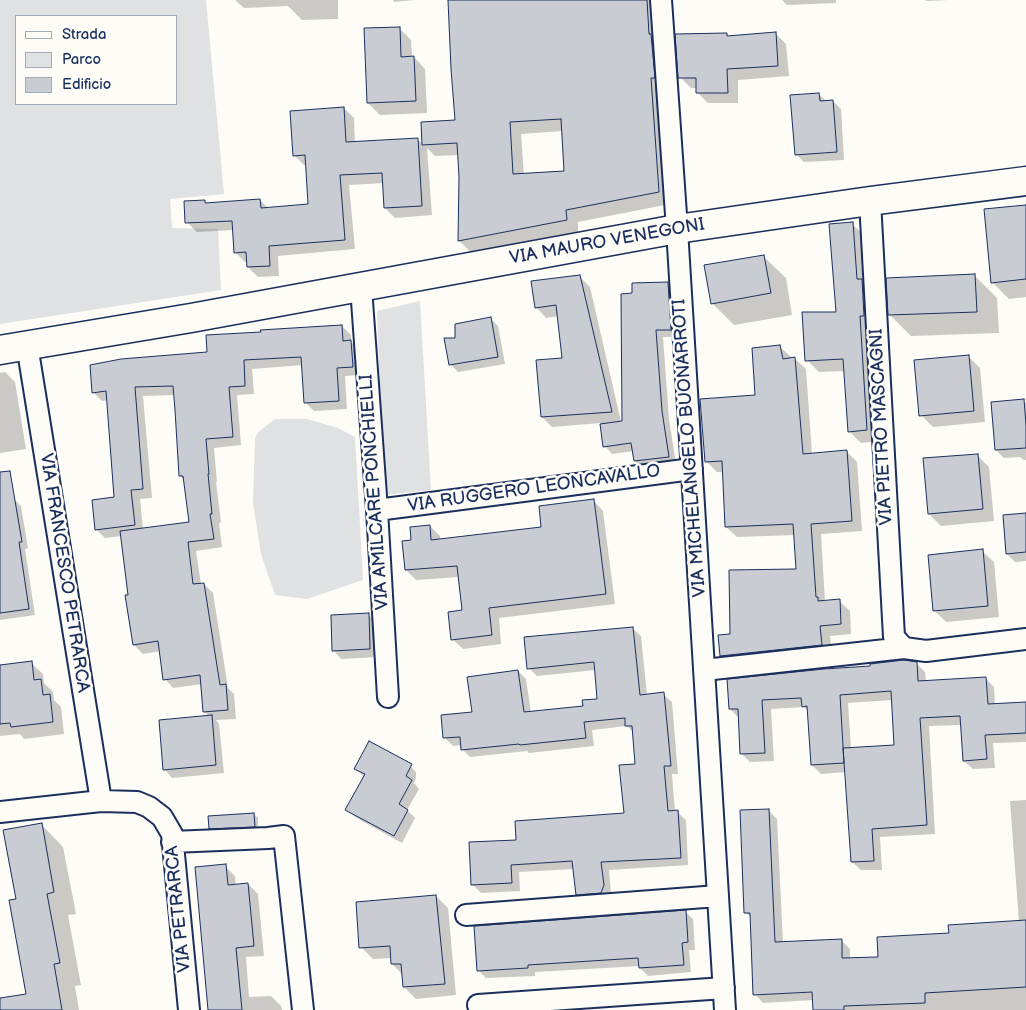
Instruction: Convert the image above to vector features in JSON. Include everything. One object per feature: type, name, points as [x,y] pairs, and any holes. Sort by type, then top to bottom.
[{"type":"main road","name":"VIA MAURO VENEGONI","points":[[0,350],[191,318],[677,229],[1026,181]]},
{"type":"street","name":"VIA MICHELANGELO BUONARROTI","points":[[661,0],[725,1010]]},
{"type":"street","name":"VIA PIETRO MASCAGNI","points":[[870,201],[894,637],[904,648]]},
{"type":"street","name":"VIA AMILCARE PONCHIELLI","points":[[361,287],[388,697]]},
{"type":"street","name":"VIA FRANCESCO PETRARCA","points":[[27,345],[101,801]]},
{"type":"street","name":"VIA RUGGERO LEONCAVALLO","points":[[377,510],[692,469]]},
{"type":"street","points":[[704,670],[904,648],[926,651],[1026,639]]},
{"type":"street","name":"VIA PETRARCA","points":[[0,812],[101,801],[137,802],[150,807],[162,817],[172,834],[189,1010]]},
{"type":"street","points":[[172,842],[284,836],[302,1010]]},
{"type":"street","points":[[466,915],[718,896]]},
{"type":"street","points":[[478,1005],[724,988]]},
{"type":"green space","points":[[0,0],[206,0],[224,194],[170,199],[172,228],[218,229],[221,290],[0,324]]},
{"type":"green space","points":[[420,301],[431,490],[384,495],[377,311]]},
{"type":"green space","points":[[275,419],[307,419],[338,428],[355,437],[363,580],[307,599],[275,595],[261,554],[253,503],[255,438],[258,432]]},
{"type":"building","points":[[448,0],[647,0],[655,78],[651,78],[659,192],[566,210],[567,220],[458,241],[459,177],[457,143],[422,145],[421,122],[455,120]],"holes":[[[561,119],[564,171],[513,174],[510,122]]]},
{"type":"building","points":[[400,27],[401,57],[414,56],[416,101],[367,103],[364,28]]},
{"type":"building","points":[[776,32],[778,66],[727,69],[728,93],[696,93],[696,78],[678,78],[675,34],[727,33],[727,36]]},
{"type":"building","points":[[819,93],[820,101],[833,100],[837,152],[795,155],[790,95]]},
{"type":"building","points":[[344,107],[346,142],[418,138],[422,206],[384,208],[382,173],[340,175],[345,240],[269,246],[270,266],[247,267],[246,252],[234,253],[232,221],[185,223],[184,201],[205,200],[205,203],[260,199],[261,208],[308,204],[305,155],[293,156],[290,111]]},
{"type":"building","points":[[1026,205],[1026,279],[991,283],[984,209]]},
{"type":"building","points":[[853,222],[857,279],[862,279],[864,316],[860,316],[867,430],[848,432],[843,359],[805,361],[802,312],[836,312],[829,224]]},
{"type":"building","points":[[764,255],[771,293],[711,304],[704,265]]},
{"type":"building","points":[[975,274],[977,312],[888,315],[886,278]]},
{"type":"building","points":[[580,275],[612,412],[541,417],[536,360],[562,358],[556,305],[535,308],[531,281]]},
{"type":"building","points":[[668,282],[671,330],[656,330],[662,411],[669,457],[634,461],[631,443],[603,447],[600,424],[622,421],[621,294],[632,293],[632,283]]},
{"type":"building","points":[[491,317],[498,357],[449,365],[444,338],[455,338],[455,324]]},
{"type":"building","points":[[342,325],[343,341],[351,340],[353,367],[337,368],[339,401],[304,403],[301,357],[244,360],[245,386],[229,387],[233,437],[206,439],[212,514],[210,514],[214,539],[188,542],[193,584],[204,583],[220,685],[226,684],[228,710],[203,712],[200,675],[163,680],[158,641],[133,645],[125,595],[128,595],[120,531],[189,522],[183,476],[179,476],[173,386],[135,387],[143,489],[131,490],[135,525],[95,530],[92,500],[114,497],[106,391],[92,393],[90,365],[121,359],[207,352],[206,335]]},
{"type":"building","points":[[780,345],[783,359],[795,357],[803,454],[847,450],[852,521],[811,524],[816,597],[818,597],[818,601],[840,599],[841,624],[820,626],[822,645],[720,656],[718,635],[730,634],[729,570],[796,569],[793,524],[725,527],[722,461],[705,462],[700,399],[755,395],[752,348]]},
{"type":"building","points":[[969,355],[974,411],[919,416],[914,360]]},
{"type":"building","points":[[1024,399],[1026,448],[995,450],[991,402]]},
{"type":"building","points":[[978,454],[983,509],[928,514],[923,458]]},
{"type":"building","points":[[10,471],[22,542],[19,542],[29,609],[0,613],[0,472]]},
{"type":"building","points":[[594,499],[606,594],[489,608],[492,635],[451,640],[448,612],[462,610],[457,566],[405,570],[402,541],[411,540],[410,527],[430,525],[431,540],[541,527],[539,506]]},
{"type":"building","points":[[1026,513],[1026,552],[1006,554],[1003,515]]},
{"type":"building","points":[[983,549],[988,606],[933,611],[928,555]]},
{"type":"building","points":[[369,613],[370,649],[332,651],[331,615]]},
{"type":"building","points":[[633,627],[640,695],[664,692],[671,766],[664,766],[668,811],[678,810],[681,858],[601,862],[604,885],[601,893],[576,895],[572,861],[511,865],[512,883],[471,885],[469,842],[516,840],[515,821],[624,813],[619,765],[635,764],[632,726],[625,726],[625,718],[584,722],[586,738],[461,750],[460,737],[443,738],[441,715],[472,712],[467,677],[518,670],[524,712],[583,706],[582,700],[597,699],[594,662],[527,669],[524,637]]},
{"type":"building","points":[[904,660],[917,662],[918,681],[986,677],[988,704],[1026,702],[1026,733],[985,735],[987,759],[963,761],[960,716],[920,718],[927,825],[872,829],[874,861],[851,862],[844,758],[844,763],[811,765],[807,706],[802,707],[801,698],[762,700],[765,753],[740,754],[738,709],[729,709],[727,679],[870,666],[870,664]],"holes":[[[891,691],[894,745],[843,748],[840,695]]]},
{"type":"building","points":[[32,661],[34,680],[41,679],[43,695],[50,694],[53,722],[11,727],[10,723],[0,724],[0,665]]},
{"type":"building","points":[[212,715],[216,765],[163,770],[159,720]]},
{"type":"building","points":[[369,741],[412,764],[406,776],[412,780],[399,804],[408,810],[394,836],[345,810],[365,774],[354,769]]},
{"type":"building","points":[[769,809],[775,942],[842,939],[842,958],[878,957],[877,937],[949,933],[948,925],[1026,920],[1026,987],[925,993],[925,1003],[844,1006],[844,1010],[813,1010],[812,992],[753,995],[750,913],[744,913],[740,810]]},
{"type":"building","points":[[254,813],[255,827],[209,829],[208,816]]},
{"type":"building","points":[[42,823],[54,892],[47,894],[60,963],[54,964],[62,1010],[0,1010],[0,998],[26,994],[9,900],[16,899],[3,830]]},
{"type":"building","points":[[226,864],[228,885],[248,883],[254,946],[236,948],[242,1010],[208,1010],[195,867]]},
{"type":"building","points":[[436,895],[445,984],[403,987],[401,964],[391,964],[390,946],[359,948],[356,902]]},
{"type":"building","points":[[686,910],[688,942],[682,943],[684,965],[639,968],[638,958],[528,965],[528,968],[477,971],[474,926]]}]
